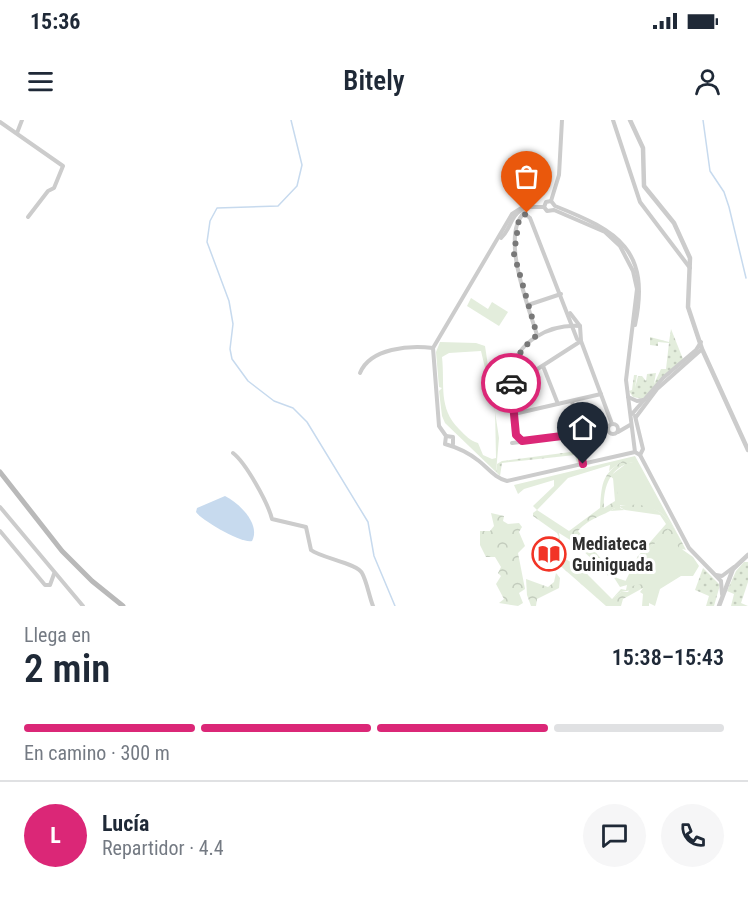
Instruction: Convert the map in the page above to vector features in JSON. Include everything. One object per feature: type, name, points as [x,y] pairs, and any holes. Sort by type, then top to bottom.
[{"type":"main road","points":[[0,472],[62,551],[92,581],[123,606]]},
{"type":"street","points":[[17,133],[22,120]]},
{"type":"street","points":[[544,207],[527,208],[514,216],[507,232],[497,243],[433,348],[439,426],[446,436],[446,444],[453,444],[478,460],[495,476],[507,481],[638,453],[643,449],[628,397],[626,380],[637,289],[628,258],[605,232],[555,208],[551,201],[559,175],[562,120]]},
{"type":"street","points":[[613,120],[640,202],[690,268]]},
{"type":"street","points":[[630,120],[643,148],[644,186],[651,199],[674,223],[690,258],[687,302],[703,351],[748,450]]},
{"type":"street","points":[[0,122],[63,166],[54,188],[48,191],[28,217]]},
{"type":"street","points":[[544,207],[546,202],[551,201]]},
{"type":"street","points":[[544,207],[548,212],[555,208]]},
{"type":"street","points":[[537,335],[514,245],[519,219],[527,213],[577,339],[581,342]]},
{"type":"street","points":[[528,305],[561,294]]},
{"type":"street","points":[[567,309],[580,326],[581,342],[612,424],[618,427],[630,423]]},
{"type":"street","points":[[522,441],[516,435],[511,387],[514,363],[527,343],[537,335],[558,327],[580,326]]},
{"type":"street","points":[[511,387],[581,342]]},
{"type":"street","points":[[512,443],[608,431],[614,435],[630,423],[644,400],[663,378],[696,350],[700,342]]},
{"type":"street","points":[[360,373],[366,362],[381,354],[407,349],[433,348]]},
{"type":"street","points":[[634,416],[657,389],[694,356],[703,351]]},
{"type":"street","points":[[543,366],[558,404]]},
{"type":"street","points":[[514,414],[601,394]]},
{"type":"street","points":[[628,397],[636,401],[644,400]]},
{"type":"street","points":[[572,401],[583,464]]},
{"type":"street","points":[[630,423],[638,453],[689,548],[716,574],[722,585],[722,598]]},
{"type":"street","points":[[608,431],[612,424]]},
{"type":"street","points":[[618,427],[618,432]]},
{"type":"street","points":[[446,436],[453,436],[453,444]]},
{"type":"street","points":[[233,453],[244,462],[270,510],[272,519],[306,527],[310,550],[318,556],[328,556],[337,562],[357,567],[362,573],[373,606]]},
{"type":"street","points":[[0,507],[82,606]]},
{"type":"street","points":[[0,531],[45,585],[50,585],[54,574]]},
{"type":"street","points":[[719,606],[729,576],[748,554]]},
{"type":"street","points":[[716,574],[722,576],[741,561]]},
{"type":"green space","points":[[471,298],[488,309],[492,302],[508,312],[499,326],[467,306]]},
{"type":"green space","points":[[671,329],[683,359],[643,399],[633,397],[629,391],[632,390],[634,375],[637,375],[635,388],[638,376],[642,376],[646,381],[647,374],[656,373],[654,384],[661,369],[666,369],[669,343],[658,342],[658,346],[650,345],[650,337],[669,342]]},
{"type":"green space","points":[[440,342],[476,343],[485,346],[494,407],[481,351],[449,353],[442,357],[444,396],[452,421],[468,438],[478,443],[483,455],[492,459],[496,458],[495,412],[499,438],[496,472],[445,423],[442,416],[439,391],[442,388],[439,387],[436,352]]},
{"type":"green space","points":[[578,451],[580,462],[577,463],[575,455],[502,463],[500,476],[496,472],[497,464],[502,461]]},
{"type":"green space","points":[[635,456],[677,533],[665,517],[654,509],[620,505],[620,508],[625,510],[610,511],[615,508],[616,481],[610,476],[627,463],[633,462],[621,462],[609,471],[610,465],[568,478],[537,510],[533,506],[554,486],[554,480],[524,489],[518,494],[514,485]]},
{"type":"green space","points":[[628,458],[633,459],[633,462],[618,469],[606,486],[604,508],[615,501],[613,478],[616,479],[618,501],[615,508],[583,526],[578,531],[578,540],[575,543],[559,533],[564,545],[561,552],[552,546],[559,537],[557,533],[533,516],[533,513],[537,510],[569,531],[600,508],[605,478],[613,468]]},
{"type":"green space","points":[[618,506],[644,506],[661,513],[674,528],[686,550],[679,548],[668,529],[646,553],[630,582],[625,582],[638,556],[666,524],[660,515],[625,510]]},
{"type":"green space","points":[[491,513],[504,516],[503,521],[508,524],[519,523],[522,527],[519,532],[525,546],[518,553],[525,589],[519,593],[523,603],[518,606],[499,603],[504,599],[496,584],[501,576],[498,573],[501,567],[495,557],[486,557],[480,545],[480,531],[490,531],[494,526]]},
{"type":"green space","points":[[668,528],[683,550],[693,557],[699,566],[693,576],[681,576],[660,589],[655,606],[649,603],[649,606],[642,606],[643,594],[640,592],[643,588],[621,592],[612,599],[621,589],[626,590],[627,585],[620,587],[613,576],[608,576],[600,562],[598,565],[575,543],[578,540],[578,531],[617,578],[629,582],[646,553]]},
{"type":"green space","points":[[561,556],[583,570],[612,599],[621,592],[628,592],[632,586],[643,584],[643,588],[623,599],[621,606],[606,606],[556,562]]},
{"type":"green space","points":[[744,562],[748,562],[748,582],[741,603],[748,606],[731,606],[734,594],[727,591],[736,571]]},
{"type":"green space","points":[[703,568],[720,585],[714,606],[706,606],[709,596],[695,590]]},
{"type":"green space","points":[[556,573],[560,578],[559,588],[537,599],[536,606],[531,606],[527,595],[526,579],[548,587],[554,582]]},
{"type":"water","points":[[225,496],[242,509],[251,521],[254,528],[252,541],[240,539],[222,531],[196,512],[197,508]]},
{"type":"waterway","points":[[291,120],[302,165],[297,186],[278,206],[217,208],[210,221],[207,242],[229,301],[233,324],[230,349],[232,359],[248,381],[274,401],[293,408],[307,422],[368,522],[374,556],[395,606]]},
{"type":"waterway","points":[[703,120],[710,171],[724,192],[746,278]]},
{"type":"way so far","points":[[511,383],[514,363],[527,343],[537,335],[514,254],[519,219],[521,215],[527,213]]},
{"type":"place","name":"Mediateca Guiniguada","points":[[549,554]]},
{"type":"route","points":[[511,383],[516,435],[522,441],[578,434],[583,464]]}]
